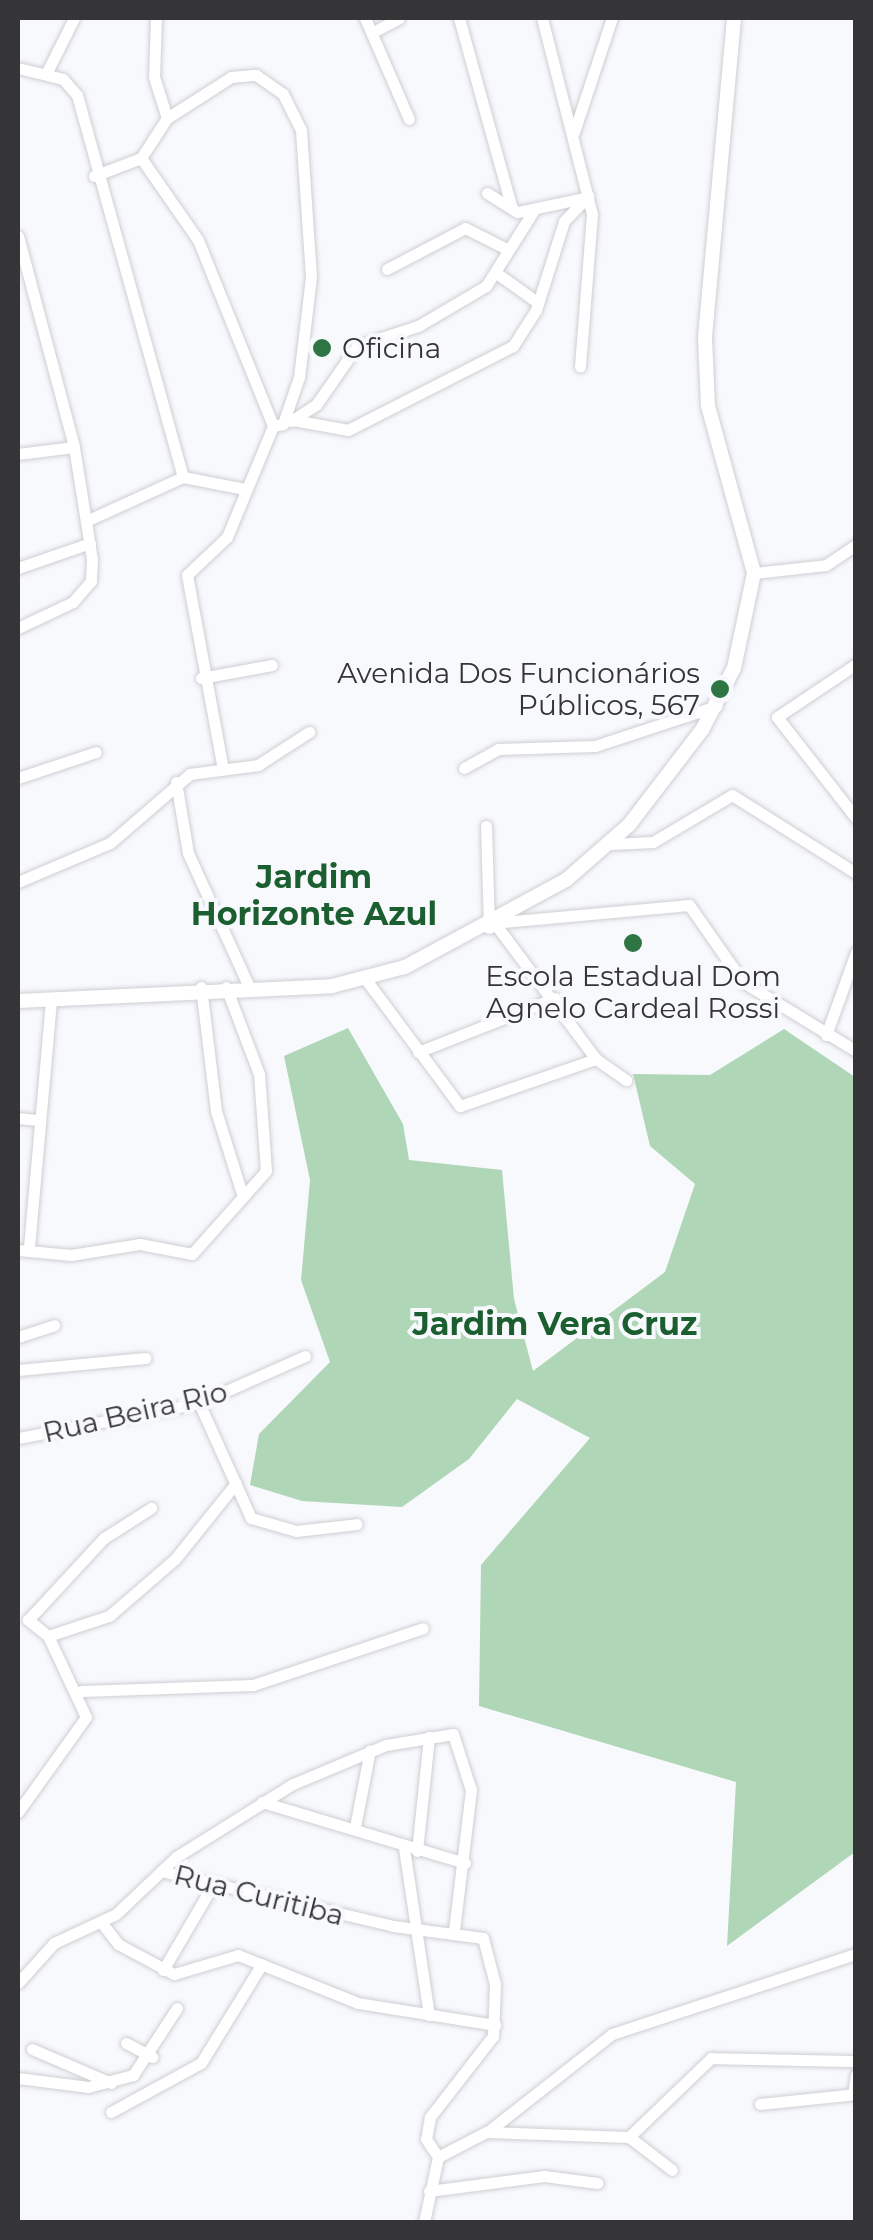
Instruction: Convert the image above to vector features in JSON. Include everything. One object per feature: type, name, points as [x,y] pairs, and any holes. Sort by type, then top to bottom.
[{"type":"street","points":[[46,72],[74,18]]},
{"type":"street","points":[[156,18],[154,77],[168,118]]},
{"type":"street","points":[[365,18],[375,31],[409,118]]},
{"type":"street","points":[[375,31],[399,18]]},
{"type":"street","points":[[459,18],[512,209]]},
{"type":"street","points":[[542,18],[588,196],[580,366]]},
{"type":"street","points":[[574,132],[612,18]]},
{"type":"street","points":[[18,1000],[201,987],[250,989],[367,981],[496,925],[612,844],[717,706],[754,573],[708,406],[705,337],[734,18]]},
{"type":"street","points":[[18,68],[46,72],[77,95],[94,176],[183,477]]},
{"type":"street","points":[[94,176],[140,158],[168,118],[245,73],[268,82],[295,113],[311,277],[283,423],[245,489],[226,537],[187,575],[201,678],[223,769]]},
{"type":"street","points":[[140,158],[198,240],[283,423]]},
{"type":"street","points":[[486,192],[512,209],[534,210],[588,196]]},
{"type":"street","points":[[283,423],[327,431],[373,421],[513,346],[537,302],[564,220],[588,196]]},
{"type":"street","points":[[283,423],[316,404],[356,346],[464,302],[496,272],[534,210]]},
{"type":"street","points":[[387,270],[465,228],[507,249]]},
{"type":"street","points":[[18,236],[74,447],[90,543],[84,591],[18,628]]},
{"type":"street","points":[[496,272],[537,302]]},
{"type":"street","points":[[18,454],[74,447]]},
{"type":"street","points":[[86,520],[183,477],[245,489]]},
{"type":"street","points":[[18,568],[90,543]]},
{"type":"street","points":[[754,573],[826,565],[856,545]]},
{"type":"street","points":[[201,678],[272,665]]},
{"type":"street","points":[[855,665],[777,716],[856,818]]},
{"type":"street","points":[[464,768],[498,750],[595,746],[717,706]]},
{"type":"street","points":[[18,882],[110,843],[176,782],[275,758],[309,732]]},
{"type":"street","points":[[18,778],[96,752]]},
{"type":"street","points":[[176,782],[188,853],[250,989]]},
{"type":"street","points":[[612,844],[653,842],[732,795],[856,873]]},
{"type":"street","points":[[486,826],[496,925],[555,998],[596,1058],[626,1080]]},
{"type":"street","points":[[496,925],[689,905],[743,982],[856,1051]]},
{"type":"street","points":[[826,1035],[856,952]]},
{"type":"street","points":[[367,981],[460,1106],[596,1058]]},
{"type":"street","points":[[201,987],[216,1111],[241,1191]]},
{"type":"street","points":[[51,1000],[23,1249],[71,1255],[140,1244],[180,1254],[198,1248],[267,1163],[258,1074],[226,988]]},
{"type":"street","points":[[418,1052],[555,998]]},
{"type":"street","points":[[18,1118],[36,1120]]},
{"type":"street","points":[[18,1338],[54,1325]]},
{"type":"street","name":"Rua Beira Rio","points":[[18,1438],[199,1403],[305,1356]]},
{"type":"street","points":[[18,1370],[144,1358]]},
{"type":"street","points":[[199,1403],[244,1508],[273,1529],[357,1524]]},
{"type":"street","points":[[48,1636],[110,1616],[175,1559],[236,1483]]},
{"type":"street","points":[[18,1812],[80,1734],[81,1692],[48,1636],[23,1620],[104,1538],[150,1508]]},
{"type":"street","points":[[81,1692],[253,1685],[423,1628]]},
{"type":"street","points":[[429,2015],[410,1849],[429,1736],[453,1734],[463,1744],[471,1790],[454,1931],[488,1944],[495,2025],[430,2117],[426,2139],[438,2157]]},
{"type":"street","name":"Rua Curitiba","points":[[161,1871],[262,1802],[370,1750],[429,1736]]},
{"type":"street","points":[[355,1827],[370,1750]]},
{"type":"street","points":[[262,1802],[464,1863]]},
{"type":"street","points":[[18,1983],[54,1943],[101,1922],[161,1871]]},
{"type":"street","name":"Rua Curitiba","points":[[161,1871],[419,1929],[454,1931]]},
{"type":"street","points":[[163,1970],[214,1883]]},
{"type":"street","points":[[101,1922],[163,1970],[193,1975],[238,1955],[358,2003],[495,2025]]},
{"type":"street","points":[[424,2222],[438,2157],[540,2099],[612,2034],[856,1954]]},
{"type":"street","points":[[842,1958],[856,1968]]},
{"type":"street","points":[[111,2112],[201,2063],[262,1964]]},
{"type":"street","points":[[18,2078],[63,2088],[111,2082],[152,2057],[176,2008]]},
{"type":"street","points":[[126,2044],[152,2057]]},
{"type":"street","points":[[32,2049],[111,2082]]},
{"type":"street","points":[[629,2137],[706,2060],[856,2061]]},
{"type":"street","points":[[760,2104],[854,2094],[856,2075]]},
{"type":"street","points":[[486,2132],[629,2137],[672,2170]]},
{"type":"street","points":[[429,2191],[544,2176],[598,2184]]},
{"type":"green space","points":[[348,1028],[403,1124],[409,1160],[502,1170],[514,1299],[533,1371],[665,1272],[695,1184],[650,1146],[633,1074],[710,1075],[784,1029],[855,1077],[855,1852],[727,1946],[736,1782],[479,1706],[481,1565],[590,1438],[517,1399],[469,1459],[402,1507],[302,1501],[250,1485],[259,1434],[330,1362],[301,1280],[310,1180],[284,1056]]},
{"type":"place","name":"Oficina","points":[[322,348]]},
{"type":"place","name":"Avenida Dos Funcionários Públicos, 567","points":[[720,689]]},
{"type":"place","name":"Escola Estadual Dom Agnelo Cardeal Rossi","points":[[633,943]]},
{"type":"district","name":"Jardim Horizonte Azul","points":[[314,896]]},
{"type":"district","name":"Jardim Vera Cruz","points":[[555,1324]]}]
